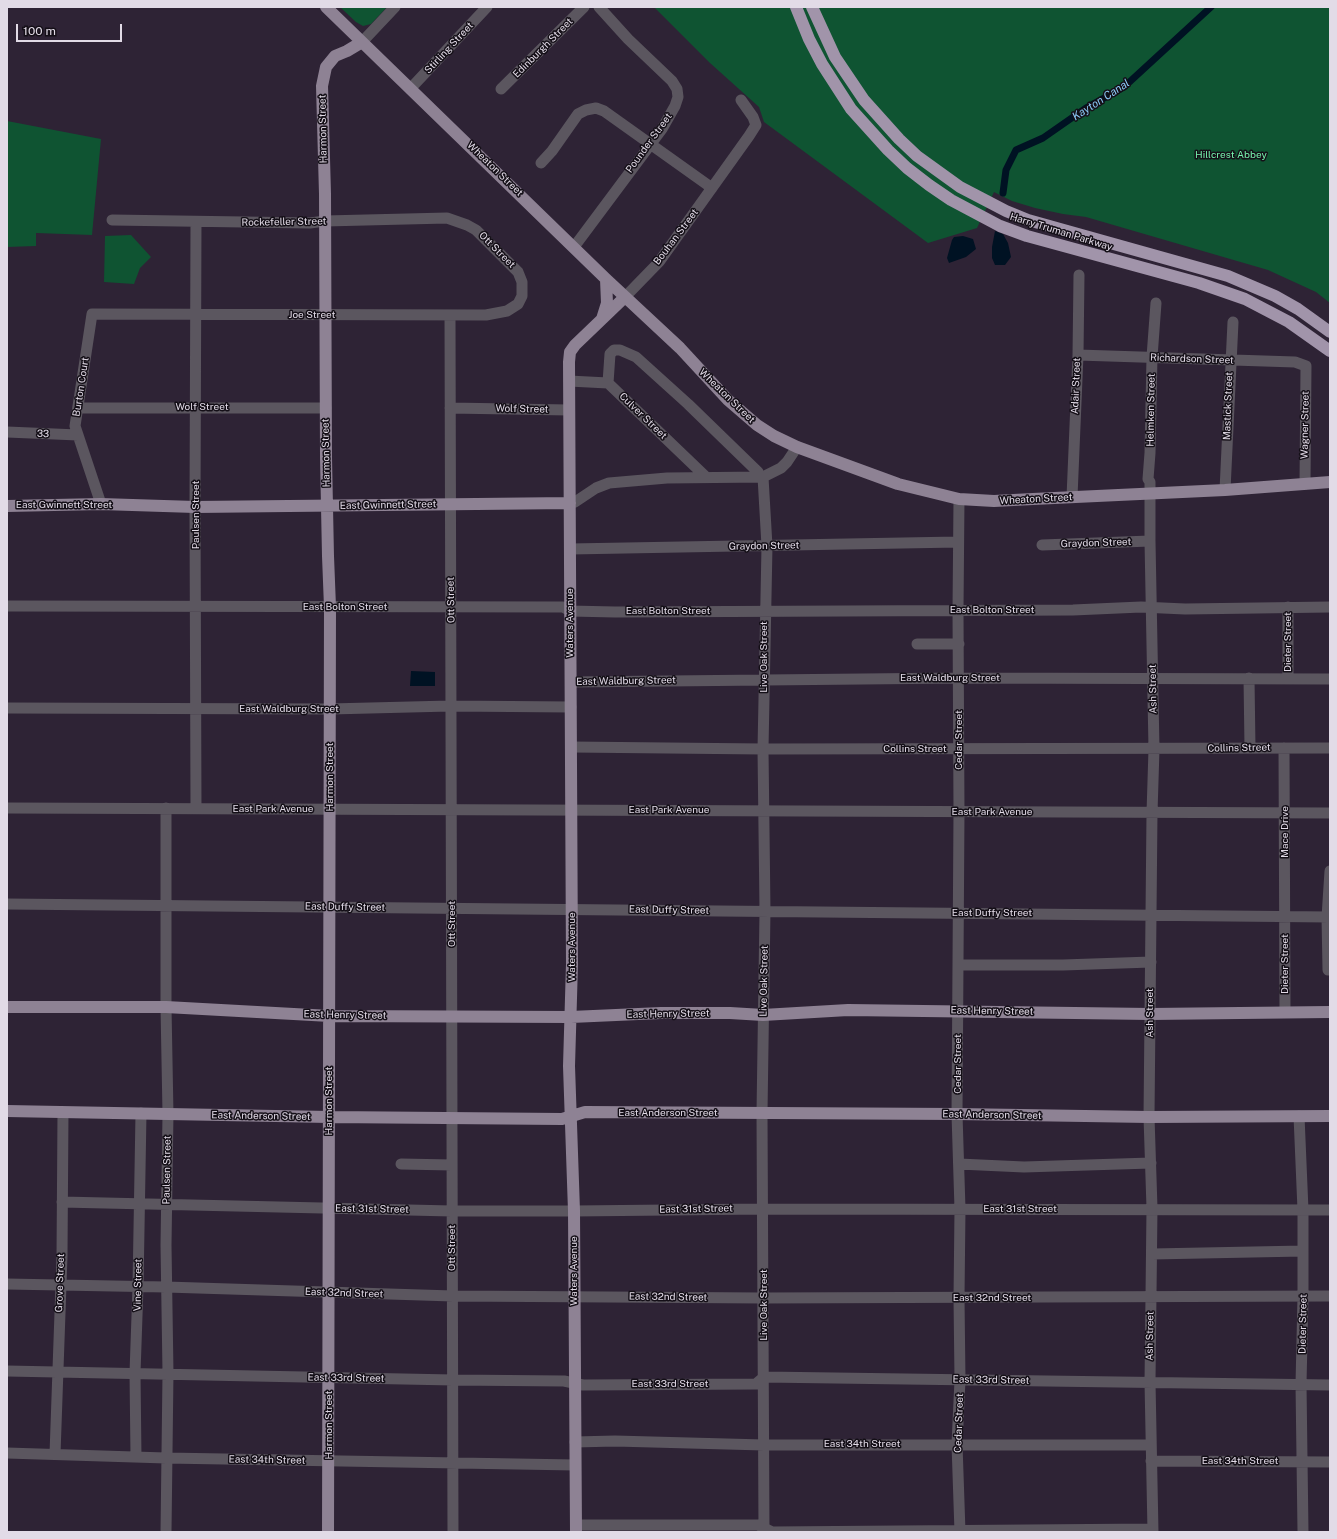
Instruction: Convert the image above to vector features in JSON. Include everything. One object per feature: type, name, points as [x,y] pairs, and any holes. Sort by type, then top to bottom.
[{"type":"highway","name":"Harry Truman Parkway","points":[[796,7],[809,39],[835,87],[855,115],[888,150],[929,185],[951,200],[1000,226],[1027,236],[1223,290],[1268,310],[1289,322],[1330,351]]},
{"type":"highway","name":"Harry Truman Parkway","points":[[812,7],[835,57],[848,79],[864,100],[899,139],[938,172],[960,187],[1006,211],[1028,220],[1228,276],[1275,296],[1298,309],[1330,332]]},
{"type":"main road","name":"Wheaton Street","points":[[326,7],[606,279],[680,348],[728,400],[747,417],[765,430],[797,447],[898,484],[959,499],[994,501],[1225,490],[1330,482]]},
{"type":"main road","name":"Harmon Street","points":[[328,1532],[330,607],[328,556],[325,221],[322,86],[326,67],[335,56],[362,42]]},
{"type":"main road","points":[[602,320],[607,304],[606,279]]},
{"type":"main road","name":"Bouhan Street","points":[[569,362],[570,352],[575,345],[625,297]]},
{"type":"main road","name":"Waters Avenue","points":[[569,362],[572,748],[572,964],[569,1066],[574,1211],[576,1529]]},
{"type":"main road","name":"East Gwinnett Street","points":[[7,506],[101,504],[195,507],[451,503],[570,503]]},
{"type":"main road","name":"East Henry Street","points":[[7,1007],[166,1007],[330,1016],[452,1015],[571,1017],[661,1013],[730,1013],[763,1015],[848,1010],[1150,1014],[1330,1012]]},
{"type":"main road","name":"East Anderson Street","points":[[7,1111],[329,1117],[562,1119],[585,1112],[957,1114],[1149,1117],[1330,1116]]},
{"type":"street","points":[[362,42],[396,7]]},
{"type":"street","name":"Stirling Street","points":[[411,88],[487,7]]},
{"type":"street","name":"Edinburgh Street","points":[[502,89],[584,7]]},
{"type":"street","name":"Pounder Street","points":[[574,247],[650,143],[662,129],[675,106],[678,97],[677,89],[672,81],[628,39],[599,7]]},
{"type":"street","name":"Bouhan Street","points":[[625,297],[659,262],[756,125],[753,117],[741,100]]},
{"type":"street","points":[[541,163],[552,151],[578,114],[586,110],[596,108],[604,111],[712,188]]},
{"type":"street","name":"Rockefeller Street","points":[[112,220],[310,223],[325,221],[447,218],[455,220]]},
{"type":"street","name":"Ott Street","points":[[455,220],[476,230],[518,272],[522,282],[522,293]]},
{"type":"street","name":"Paulsen Street","points":[[196,222],[196,808]]},
{"type":"street","name":"Adair Street","points":[[1072,497],[1078,355],[1079,275]]},
{"type":"street","name":"Joe Street","points":[[92,314],[486,315],[507,311],[518,304],[522,293]]},
{"type":"street","name":"Helmken Street","points":[[1150,493],[1150,482],[1148,479],[1152,357],[1156,303]]},
{"type":"street","name":"Burton Court","points":[[92,314],[75,426],[101,504]]},
{"type":"street","name":"Ott Street","points":[[450,315],[453,1532]]},
{"type":"street","name":"Mastick Street","points":[[1225,490],[1232,322]]},
{"type":"street","points":[[569,381],[608,382],[610,354],[614,350],[620,350],[636,357],[688,404],[758,472],[761,477],[781,468],[797,447]]},
{"type":"street","name":"Richardson Street","points":[[1078,355],[1295,362],[1306,366]]},
{"type":"street","name":"Wagner Street","points":[[1305,484],[1306,366]]},
{"type":"street","name":"Culver Street","points":[[608,382],[706,477]]},
{"type":"street","name":"Wolf Street","points":[[78,408],[326,408]]},
{"type":"street","name":"Wolf Street","points":[[450,408],[569,410]]},
{"type":"street","name":"33","points":[[7,432],[78,435]]},
{"type":"street","name":"East Gwinnett Street","points":[[570,503],[575,502],[596,488],[609,483],[667,478],[761,477]]},
{"type":"street","name":"Live Oak Street","points":[[761,477],[767,546],[765,679],[762,749],[765,911],[762,1113],[764,1530]]},
{"type":"street","name":"Ash Street","points":[[1150,493],[1151,607],[1154,677],[1149,1117],[1152,1208],[1150,1445],[1153,1530]]},
{"type":"street","name":"Cedar Street","points":[[959,499],[957,1114],[960,1209],[960,1380],[957,1444],[960,1531]]},
{"type":"street","name":"Graydon Street","points":[[1042,545],[1150,541]]},
{"type":"street","name":"Graydon Street","points":[[570,549],[958,542]]},
{"type":"street","name":"East Bolton Street","points":[[7,606],[563,608],[570,611],[1073,610],[1151,607],[1185,609],[1330,607]]},
{"type":"street","name":"Dieter Street","points":[[1288,607],[1288,678]]},
{"type":"street","points":[[917,644],[959,644]]},
{"type":"street","name":"East Waldburg Street","points":[[571,682],[765,679],[1154,677],[1330,678]]},
{"type":"street","points":[[1249,678],[1250,748]]},
{"type":"street","name":"East Waldburg Street","points":[[7,708],[330,709],[450,706],[571,707]]},
{"type":"street","name":"Collins Street","points":[[572,748],[1330,748]]},
{"type":"street","name":"Mace Drive","points":[[1284,748],[1284,916]]},
{"type":"street","name":"East Park Avenue","points":[[7,808],[1330,813]]},
{"type":"street","name":"Paulsen Street","points":[[166,808],[166,1007],[168,1114],[166,1287],[168,1373],[166,1532]]},
{"type":"street","points":[[1330,871],[1328,970],[1330,970]]},
{"type":"street","name":"East Duffy Street","points":[[7,904],[1329,917]]},
{"type":"street","name":"Dieter Street","points":[[1284,916],[1285,1012]]},
{"type":"street","points":[[958,965],[1063,965],[1151,962]]},
{"type":"street","name":"Grove Street","points":[[55,1454],[63,1112]]},
{"type":"street","name":"Vine Street","points":[[136,1457],[135,1373],[141,1113]]},
{"type":"street","name":"Dieter Street","points":[[1299,1116],[1303,1210],[1301,1384],[1303,1532]]},
{"type":"street","points":[[958,1164],[1024,1167],[1151,1163]]},
{"type":"street","points":[[401,1164],[452,1165]]},
{"type":"street","name":"East 31st Street","points":[[62,1202],[452,1211],[763,1208],[1152,1208],[1330,1210]]},
{"type":"street","points":[[1152,1254],[1302,1251]]},
{"type":"street","name":"East 32nd Street","points":[[7,1284],[166,1287],[452,1296],[763,1298],[1330,1296]]},
{"type":"street","name":"East 33rd Street","points":[[7,1371],[564,1381],[583,1385],[756,1384],[764,1377],[1330,1385]]},
{"type":"street","name":"East 34th Street","points":[[575,1442],[615,1441],[764,1445],[1150,1445]]},
{"type":"street","name":"East 34th Street","points":[[7,1453],[166,1458],[575,1465]]},
{"type":"street","name":"East 34th Street","points":[[1151,1461],[1330,1462]]},
{"type":"street","points":[[576,1529],[758,1525],[764,1530],[772,1532],[1153,1530]]},
{"type":"green space","points":[[340,7],[387,7],[371,24],[363,26],[356,22]]},
{"type":"green space","name":"Hillcrest Abbey","points":[[654,7],[1330,7],[1330,303],[1316,292],[1268,270],[1086,217],[1035,208],[1012,201],[994,192],[977,228],[928,243],[764,122],[759,107],[710,63]]},
{"type":"green space","points":[[7,121],[101,139],[92,235],[36,233],[36,246],[7,247]]},
{"type":"green space","points":[[131,235],[151,257],[140,268],[134,284],[104,282],[105,236]]},
{"type":"water","points":[[995,231],[1003,234],[1008,243],[1011,257],[1005,265],[995,265],[992,258],[992,247]]},
{"type":"water","points":[[963,236],[973,239],[976,249],[966,257],[949,263],[947,258],[952,240],[954,237]]},
{"type":"water","points":[[411,671],[435,672],[435,686],[410,686]]},
{"type":"waterway","name":"Kayton Canal","points":[[1003,193],[1006,170],[1016,150],[1043,138],[1086,108],[1124,87],[1211,7]]}]
